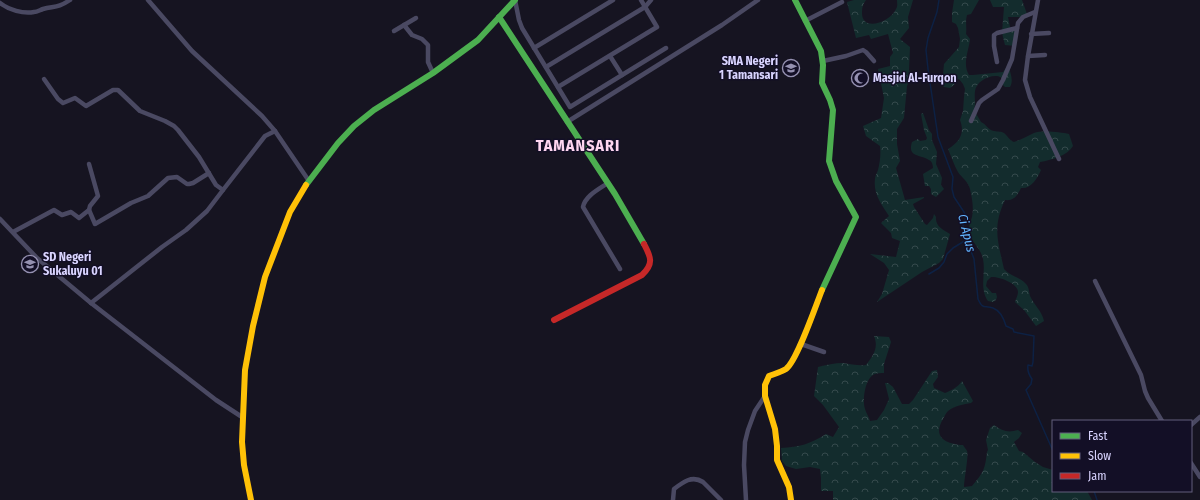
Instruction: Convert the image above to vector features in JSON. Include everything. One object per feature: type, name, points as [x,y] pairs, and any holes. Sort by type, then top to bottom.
[{"type":"street","points":[[0,4],[25,13],[60,6],[70,0]]},
{"type":"street","points":[[148,0],[192,51],[262,116],[275,131],[309,181]]},
{"type":"street","points":[[251,500],[244,465],[243,449],[242,417],[245,370],[253,326],[265,277],[290,212],[309,181],[338,143],[359,121],[433,73],[478,40],[515,0]]},
{"type":"street","points":[[515,0],[522,28],[570,107],[666,48]]},
{"type":"street","points":[[534,48],[613,0]]},
{"type":"street","points":[[558,87],[657,27],[641,0]]},
{"type":"street","points":[[546,67],[645,7],[651,0]]},
{"type":"street","points":[[567,122],[722,25],[758,0]]},
{"type":"street","points":[[791,500],[789,487],[777,460],[776,429],[765,396],[765,385],[767,379],[773,374],[786,369],[790,365],[801,344],[826,281],[854,225],[856,218],[853,208],[836,182],[829,161],[833,110],[822,83],[823,61],[819,47],[795,0]]},
{"type":"street","points":[[1038,0],[1025,72],[1026,86],[1059,159]]},
{"type":"street","points":[[806,21],[842,2]]},
{"type":"street","points":[[971,121],[979,103],[985,97],[998,89],[1003,80],[1012,59],[1017,25],[1021,19],[1035,12]]},
{"type":"street","points":[[499,17],[615,194],[651,259],[650,264],[644,274],[638,278],[554,320]]},
{"type":"street","points":[[394,31],[416,18]]},
{"type":"street","points":[[404,25],[412,35],[422,39],[428,45],[428,62],[433,73]]},
{"type":"street","points":[[997,62],[994,36],[997,33],[1017,28]]},
{"type":"street","points":[[1032,34],[1049,33]]},
{"type":"street","points":[[823,61],[846,56],[863,50],[874,61]]},
{"type":"street","points":[[1028,56],[1045,55]]},
{"type":"street","points":[[610,56],[622,75]]},
{"type":"street","points":[[44,79],[59,101],[66,102],[71,98],[76,98],[86,106],[111,91],[117,90],[140,112],[174,126],[199,157],[216,184],[222,190]]},
{"type":"street","points":[[91,303],[207,211],[265,136],[275,131]]},
{"type":"street","points":[[13,232],[54,210],[62,216],[71,212],[79,218],[89,210],[90,206],[98,196],[89,164]]},
{"type":"street","points":[[89,210],[95,224],[131,203],[148,196],[168,178],[177,177],[189,184],[199,180],[209,173]]},
{"type":"street","points":[[608,183],[589,197],[583,207],[620,269]]},
{"type":"street","points":[[0,219],[36,258],[91,303],[216,400],[242,417]]},
{"type":"street","points":[[1095,281],[1141,375],[1148,398],[1161,420]]},
{"type":"street","points":[[801,344],[824,352]]},
{"type":"street","points":[[746,500],[744,465],[745,442],[755,411],[765,396]]},
{"type":"street","points":[[1192,424],[1200,417]]},
{"type":"street","points":[[1192,465],[1200,477]]},
{"type":"street","points":[[672,500],[674,489],[693,478],[703,482],[721,500]]},
{"type":"green space","points":[[854,0],[866,0],[862,9],[863,18],[866,22],[871,24],[883,21],[893,14],[897,7],[897,0],[913,0],[908,17],[909,28],[900,39],[910,47],[909,70],[914,79],[909,81],[907,86],[904,118],[897,129],[897,144],[900,161],[896,168],[905,200],[924,197],[913,204],[925,224],[927,225],[933,218],[934,214],[938,225],[950,234],[943,259],[939,263],[922,272],[877,302],[882,294],[889,270],[884,263],[870,254],[896,257],[900,241],[892,238],[891,233],[881,223],[889,216],[875,190],[875,178],[880,161],[880,146],[866,136],[863,126],[881,118],[884,98],[878,69],[890,66],[890,57],[893,53],[888,34],[871,39],[869,35],[856,38],[847,2]]},
{"type":"green space","points":[[954,0],[979,0],[971,14],[967,15],[966,18],[966,34],[970,39],[966,57],[966,66],[969,75],[1003,72],[1008,65],[1011,76],[1012,82],[1010,87],[1005,87],[1003,85],[1003,78],[994,76],[986,78],[980,82],[976,88],[974,110],[981,122],[992,130],[1004,133],[1014,142],[1034,133],[1051,132],[1069,134],[1073,146],[1063,155],[1054,159],[1040,162],[1038,167],[1041,170],[1036,180],[1028,187],[1021,188],[1017,196],[1013,199],[1005,200],[997,227],[998,242],[1004,269],[1027,285],[1030,296],[1042,314],[1044,321],[1036,326],[1024,310],[1015,302],[1018,292],[1015,286],[1011,283],[1003,279],[991,277],[987,281],[986,286],[992,293],[996,293],[997,297],[993,302],[988,301],[985,296],[983,286],[984,264],[982,255],[970,237],[969,228],[973,210],[970,189],[958,172],[948,149],[956,143],[962,133],[960,120],[963,111],[965,89],[959,79],[956,80],[954,85],[950,88],[944,87],[941,83],[944,64],[959,47],[960,39],[958,28],[956,24],[952,22]]},
{"type":"green space","points":[[990,0],[1022,0],[1027,14],[1022,17],[1008,17],[1010,27],[1018,30],[1015,46],[1005,45],[1002,33],[1004,7],[993,7]]},
{"type":"green space","points":[[923,113],[932,134],[932,140],[937,152],[936,164],[942,178],[941,185],[944,189],[936,197],[931,194],[931,189],[929,186],[925,186],[923,174],[933,168],[932,162],[926,158],[916,155],[911,151],[912,142],[918,139],[920,141],[926,140],[927,138],[921,114]]},
{"type":"green space","points":[[874,336],[889,337],[891,342],[884,364],[884,373],[877,373],[872,376],[865,390],[864,405],[870,421],[877,420],[889,399],[885,383],[888,383],[893,387],[902,404],[909,404],[932,371],[937,370],[938,377],[933,384],[934,388],[945,393],[952,390],[962,381],[973,401],[971,403],[950,409],[944,416],[939,431],[942,438],[946,441],[963,445],[967,451],[964,487],[972,486],[983,470],[986,463],[988,450],[986,440],[990,428],[994,425],[1005,431],[1018,430],[1022,433],[1014,442],[1019,451],[1023,452],[1043,467],[1052,470],[1052,492],[1088,492],[1092,500],[833,500],[833,491],[821,491],[820,469],[810,467],[796,469],[786,466],[782,461],[781,448],[805,444],[826,434],[833,437],[839,427],[823,405],[814,396],[818,367],[840,363],[866,365],[876,348]]},
{"type":"waterway","name":"Ci Apus","points":[[939,0],[926,50],[928,69],[938,137],[953,177],[952,189],[954,197],[966,217],[963,224],[964,233],[966,242],[974,259],[978,299],[983,306],[993,308],[998,311],[1006,326],[1013,329],[1014,332],[1034,336],[1033,362],[1032,366],[1028,365],[1028,373],[1032,379],[1031,384],[1026,390],[1052,449]]},
{"type":"waterway","points":[[929,274],[939,268],[944,262],[947,254],[953,248],[966,240]]},
{"type":"waterway","name":"Ci Apus","points":[[1094,492],[1097,500]]},
{"type":"traffic: fast","points":[[306,185],[338,143],[354,126],[374,110],[433,73],[478,40],[515,0]]},
{"type":"traffic: fast","points":[[795,0],[821,51],[823,65],[822,83],[833,110],[829,161],[836,181],[856,217],[822,290]]},
{"type":"traffic: fast","points":[[499,17],[615,194],[644,244]]},
{"type":"traffic: slow","points":[[251,500],[244,465],[242,442],[245,370],[253,326],[265,277],[290,212],[306,185]]},
{"type":"traffic: slow","points":[[791,500],[789,487],[777,460],[775,429],[765,396],[765,385],[769,376],[786,369],[790,364],[801,344],[822,290]]},
{"type":"traffic: jam","points":[[554,320],[642,275],[650,264],[650,257],[644,244]]},
{"type":"place","name":"SMA Negeri 1 Tamansari","points":[[791,68]]},
{"type":"place","name":"Masjid Al-Furqon","points":[[860,78]]},
{"type":"place","name":"SD Negeri Sukaluyu 01","points":[[30,264]]},
{"type":"district","name":"TAMANSARI","points":[[578,145]]}]
